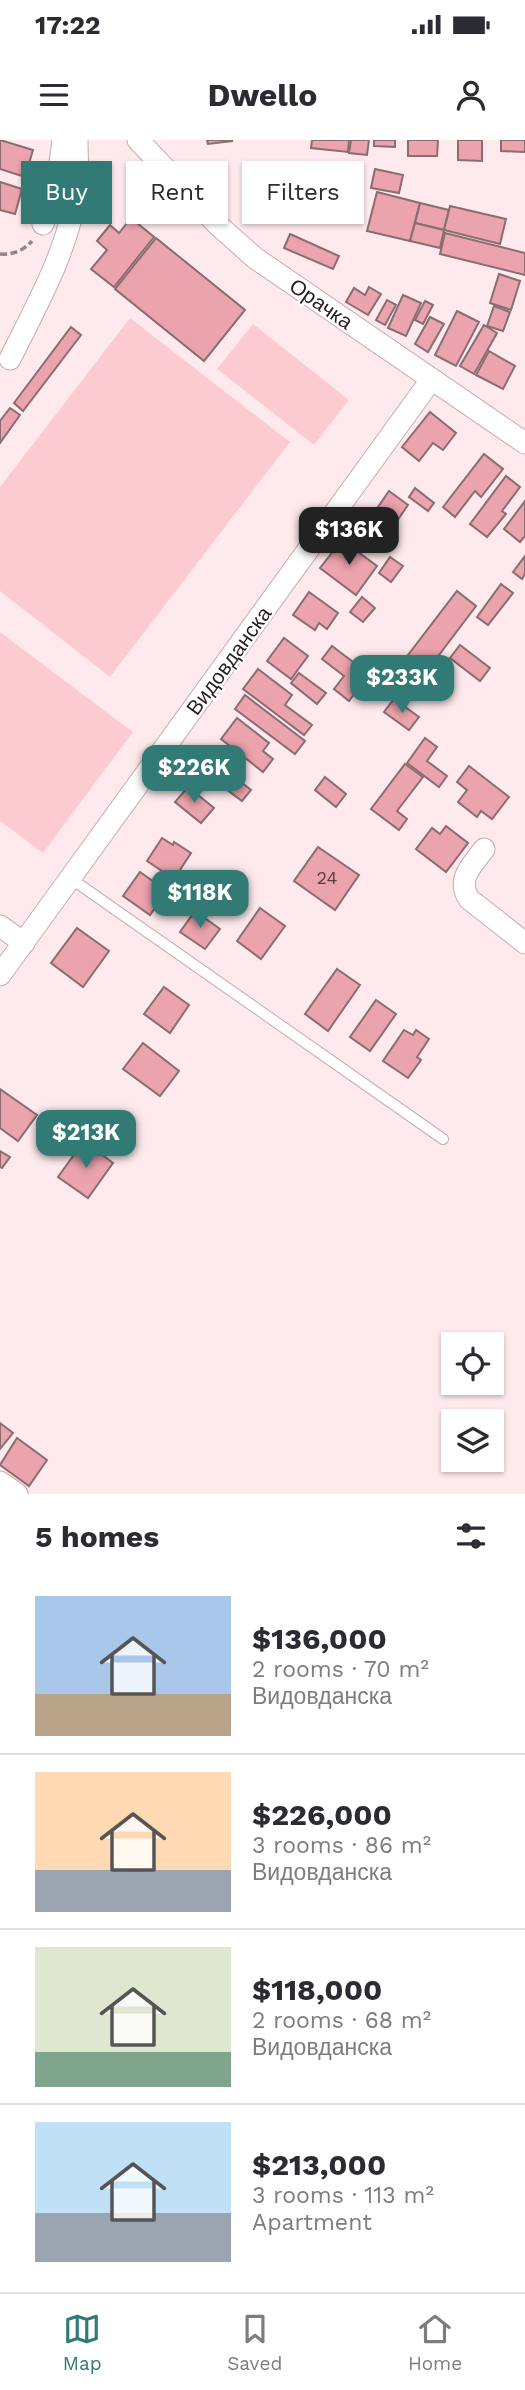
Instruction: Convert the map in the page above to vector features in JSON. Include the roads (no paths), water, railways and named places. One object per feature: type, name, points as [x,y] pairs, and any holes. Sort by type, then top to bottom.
[{"type":"street","points":[[60,161],[63,140]]},
{"type":"street","points":[[10,359],[58,259],[68,227],[76,193],[77,140]]},
{"type":"street","name":"Орачка","points":[[138,140],[219,226],[256,258],[525,443]]},
{"type":"street","name":"Видовданска","points":[[0,975],[431,380]]},
{"type":"street","points":[[484,849],[465,875],[465,893],[525,943]]},
{"type":"street","points":[[0,926],[24,943]]},
{"type":"street","points":[[0,1482],[17,1494]]},
{"type":"lane","points":[[70,878],[443,1139]]}]
